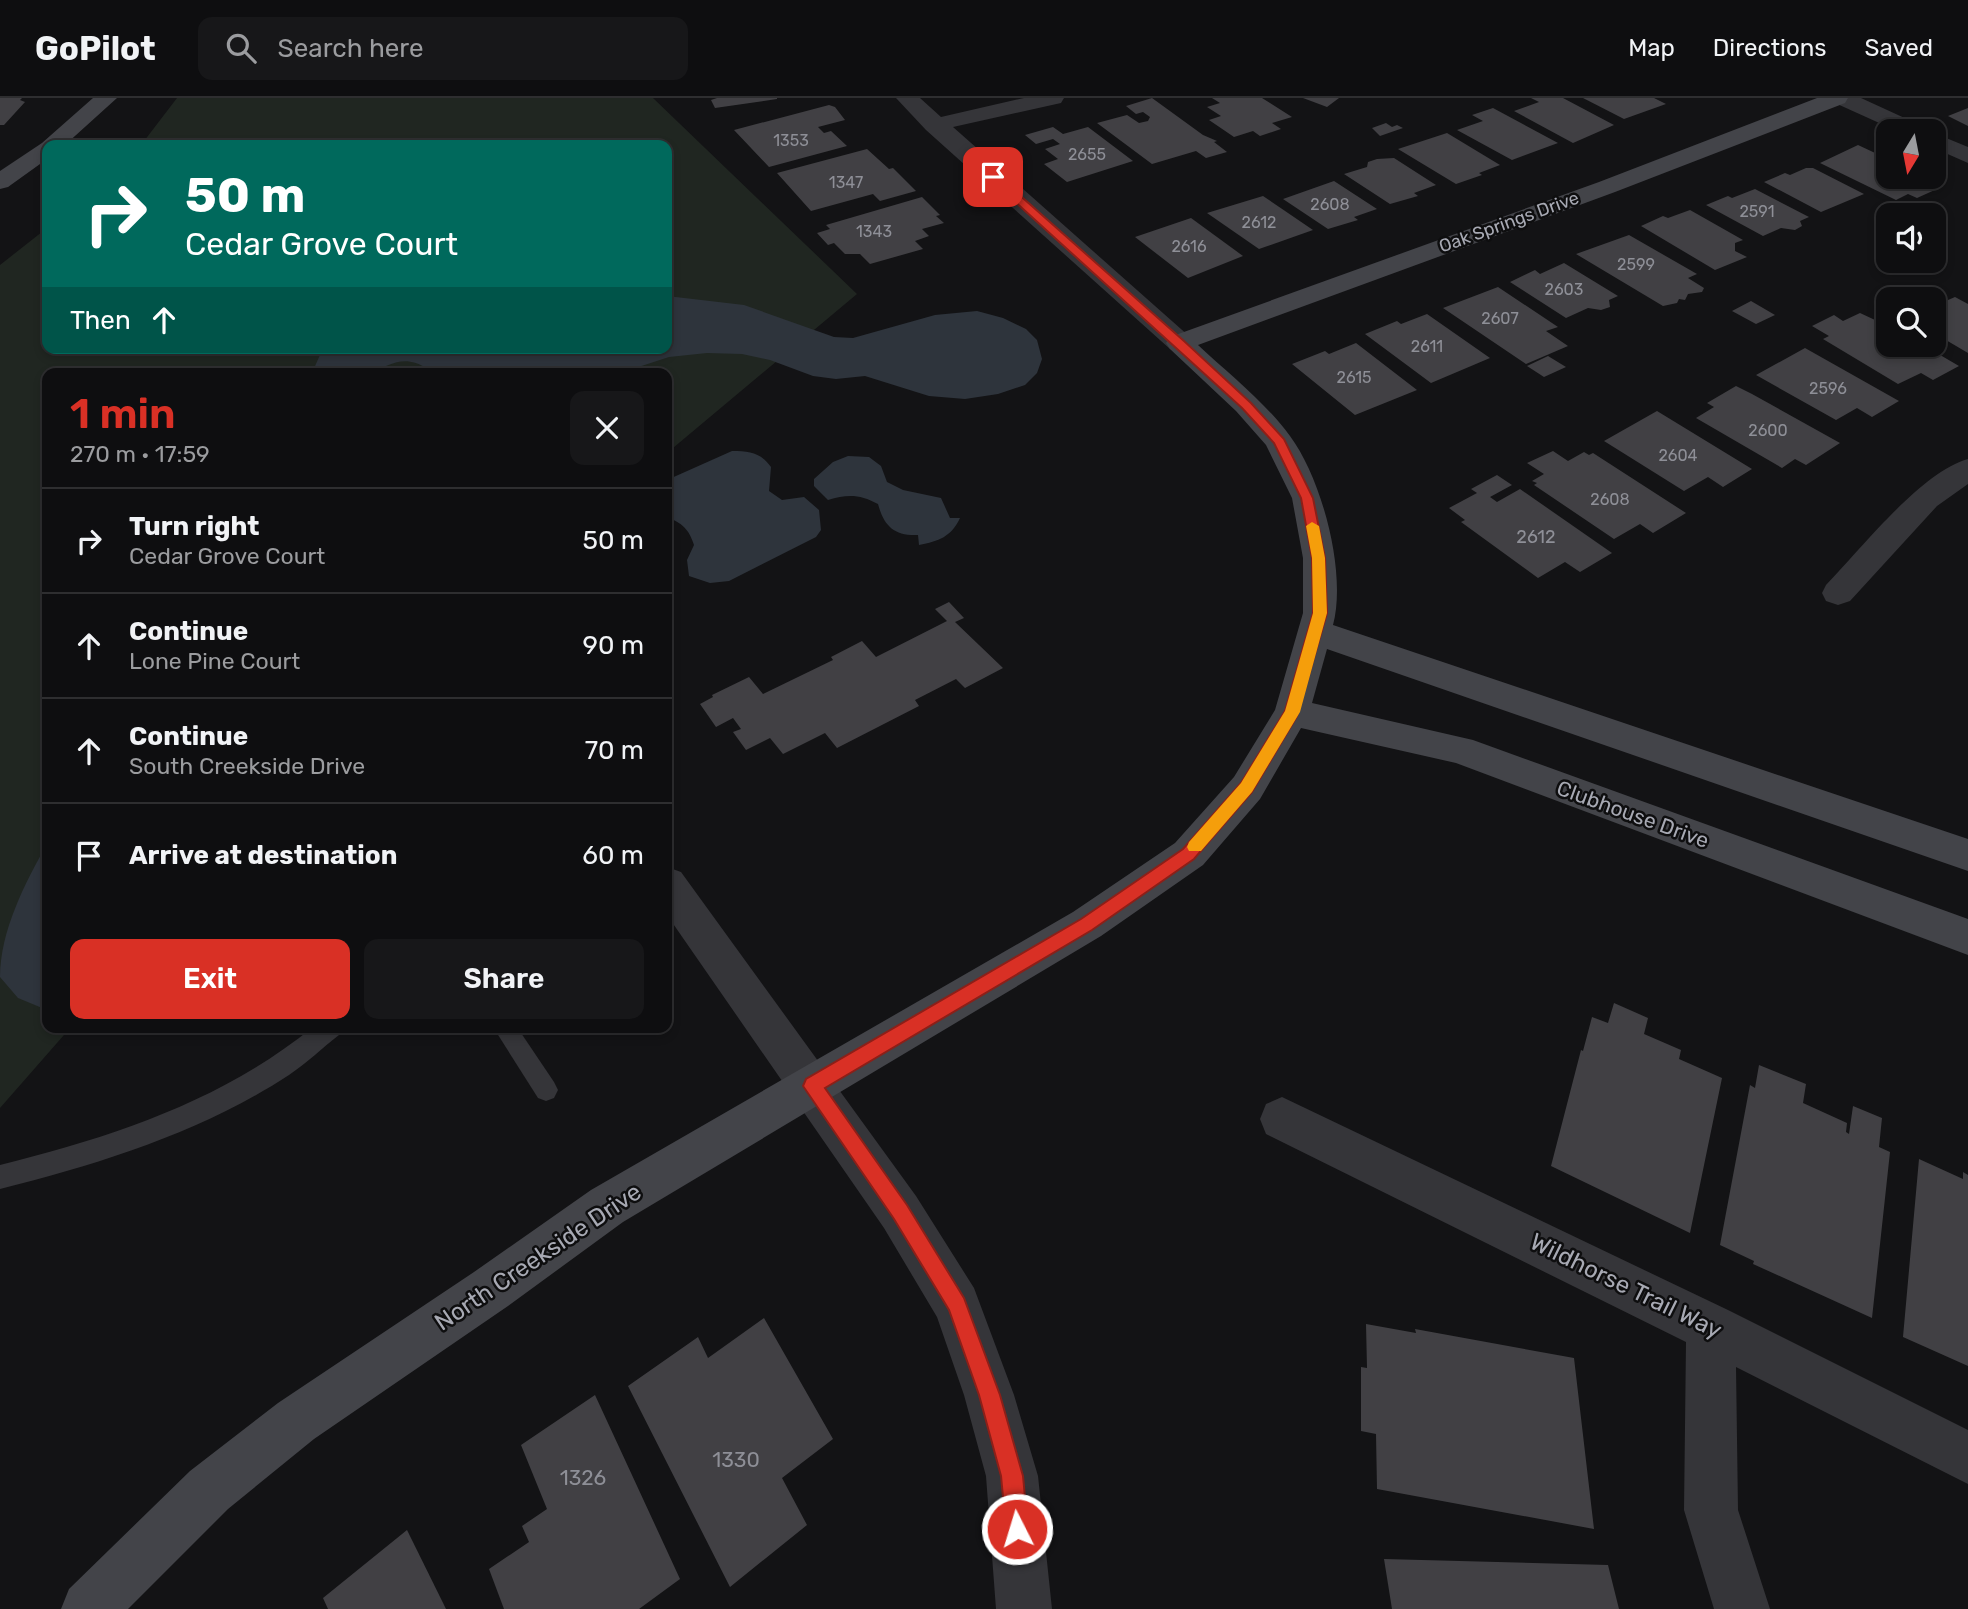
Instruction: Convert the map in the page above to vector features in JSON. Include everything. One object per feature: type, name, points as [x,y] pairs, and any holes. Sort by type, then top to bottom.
[{"type":"street","points":[[58,140],[106,98]]},
{"type":"street","points":[[906,98],[1180,343]]},
{"type":"street","points":[[934,125],[1053,98]]},
{"type":"street","name":"Oak Springs Drive","points":[[1180,343],[1607,187],[1837,98]]},
{"type":"street","points":[[1843,98],[1888,119]]},
{"type":"street","points":[[1946,146],[1968,156]]},
{"type":"street","points":[[0,181],[42,152]]},
{"type":"street","name":"North Creekside Drive","points":[[89,1609],[209,1490],[296,1421],[491,1289],[607,1206],[1087,925],[1188,854],[1247,788],[1292,712],[1317,632],[1320,613],[1319,558],[1307,498],[1279,441],[1247,405],[1180,343]]},
{"type":"street","points":[[1838,593],[1926,499],[1968,469]]},
{"type":"street","points":[[1317,632],[1968,855]]},
{"type":"street","name":"Clubhouse Drive","points":[[1292,712],[1460,750],[1968,937]]},
{"type":"street","points":[[672,891],[900,1212],[957,1305],[989,1395],[1012,1476],[1024,1609]]},
{"type":"street","name":"Wildhorse Trail Way","points":[[1282,1119],[1711,1327],[1968,1458]]},
{"type":"street","points":[[1711,1327],[1711,1510],[1742,1609]]},
{"type":"lane","points":[[0,1177],[51,1165],[179,1120],[280,1067],[323,1033]]},
{"type":"lane","points":[[508,1033],[546,1090]]},
{"type":"shaded area","points":[[177,98],[653,98],[857,294],[672,449],[672,368],[42,368],[42,1033],[66,1033],[0,1108],[0,265],[42,232],[42,354],[672,354],[672,140],[145,140]]},
{"type":"shaded area","points":[[672,297],[744,305],[834,337],[853,338],[935,315],[977,311],[1003,318],[1026,329],[1037,340],[1042,359],[1037,373],[1025,385],[998,394],[965,399],[929,396],[865,376],[836,379],[813,376],[770,360],[742,354],[707,353],[669,357],[635,368],[426,368],[403,361],[380,368],[314,368],[320,354],[672,354]]},
{"type":"shaded area","points":[[732,451],[750,452],[771,467],[769,491],[782,500],[804,497],[819,510],[821,530],[816,537],[729,581],[710,583],[689,576],[687,560],[694,545],[684,527],[672,520],[672,478]]},
{"type":"shaded area","points":[[848,456],[869,457],[881,466],[887,482],[903,490],[941,498],[950,518],[960,518],[953,530],[933,542],[919,545],[918,535],[902,534],[887,524],[878,504],[853,496],[828,500],[814,486],[814,479],[833,462]]},
{"type":"shaded area","points":[[42,853],[42,1008],[18,998],[0,977],[9,925]]},
{"type":"building","points":[[0,98],[22,98],[20,100],[25,102],[4,125],[0,125]]},
{"type":"building","points":[[1152,98],[1203,135],[1217,141],[1214,142],[1227,152],[1206,158],[1196,151],[1152,164],[1097,123],[1127,115],[1139,123],[1148,121],[1150,117],[1143,112],[1136,114],[1126,106]]},
{"type":"building","points":[[1212,98],[1262,98],[1292,117],[1272,123],[1281,129],[1260,136],[1253,131],[1234,137],[1209,120],[1221,116],[1207,107],[1220,103]]},
{"type":"building","points":[[1303,98],[1339,98],[1327,107]]},
{"type":"building","points":[[1531,98],[1563,98],[1614,125],[1573,143],[1514,111],[1539,102]]},
{"type":"building","points":[[1583,98],[1654,98],[1666,104],[1624,119]]},
{"type":"building","points":[[777,99],[715,108],[711,100]]},
{"type":"building","points":[[829,105],[835,107],[845,120],[818,127],[824,133],[831,131],[847,146],[769,167],[734,130]]},
{"type":"building","points":[[1493,108],[1558,143],[1512,160],[1457,130],[1483,121],[1472,115]]},
{"type":"building","points":[[1968,108],[1968,126],[1948,116]]},
{"type":"building","points":[[1386,123],[1392,127],[1397,125],[1403,128],[1380,136],[1372,128]]},
{"type":"building","points":[[1053,127],[1063,134],[1088,127],[1133,161],[1067,182],[1044,164],[1058,159],[1045,149],[1060,144],[1053,139],[1036,144],[1025,135]]},
{"type":"building","points":[[1447,133],[1500,165],[1456,184],[1398,149]]},
{"type":"building","points":[[1858,145],[1876,153],[1876,189],[1937,189],[1917,198],[1908,194],[1896,200],[1820,163]]},
{"type":"building","points":[[867,149],[889,169],[893,168],[916,191],[880,201],[873,194],[811,211],[777,173]]},
{"type":"building","points":[[1394,158],[1436,185],[1414,193],[1418,196],[1390,204],[1344,174],[1367,167],[1368,162],[1377,159]]},
{"type":"building","points":[[1813,168],[1864,194],[1821,212],[1764,182]]},
{"type":"building","points":[[1334,181],[1377,209],[1354,217],[1358,220],[1328,229],[1283,199]]},
{"type":"building","points":[[1755,189],[1809,217],[1800,221],[1802,226],[1795,230],[1781,228],[1763,236],[1706,205]]},
{"type":"building","points":[[1263,196],[1313,230],[1259,249],[1207,213]]},
{"type":"building","points":[[922,197],[940,215],[936,216],[944,223],[922,229],[929,236],[915,241],[923,249],[870,264],[860,254],[845,254],[834,243],[828,245],[817,233],[830,229],[826,225]]},
{"type":"building","points":[[1690,210],[1743,240],[1735,243],[1735,251],[1747,257],[1715,270],[1641,226],[1663,216],[1668,218]]},
{"type":"building","points":[[1191,218],[1243,256],[1188,278],[1135,237]]},
{"type":"building","points":[[1629,235],[1697,274],[1688,278],[1704,288],[1702,292],[1688,294],[1685,300],[1679,299],[1677,303],[1663,306],[1576,254]]},
{"type":"building","points":[[1564,263],[1618,296],[1609,300],[1610,307],[1601,310],[1588,308],[1566,318],[1510,282],[1535,270],[1540,274]]},
{"type":"building","points":[[1498,287],[1558,327],[1546,331],[1568,346],[1526,364],[1443,308]]},
{"type":"building","points":[[1955,297],[1968,304],[1968,353],[1946,340],[1946,301]]},
{"type":"building","points":[[1751,301],[1775,315],[1756,324],[1732,311]]},
{"type":"building","points":[[1860,313],[1876,320],[1876,357],[1944,357],[1959,366],[1933,380],[1921,373],[1898,384],[1823,339],[1829,336],[1812,326],[1834,315],[1843,321]]},
{"type":"building","points":[[1427,314],[1490,358],[1431,383],[1365,334],[1397,321],[1401,324]]},
{"type":"building","points":[[1356,343],[1417,390],[1355,415],[1292,364]]},
{"type":"building","points":[[1805,348],[1899,401],[1872,417],[1857,408],[1836,420],[1756,375]]},
{"type":"building","points":[[1548,356],[1566,367],[1544,377],[1527,366]]},
{"type":"building","points":[[1736,386],[1840,443],[1806,465],[1795,459],[1782,468],[1696,418],[1714,407],[1707,403]]},
{"type":"building","points":[[1657,411],[1752,469],[1723,487],[1708,477],[1684,491],[1604,441]]},
{"type":"building","points":[[1553,451],[1568,461],[1584,452],[1589,455],[1593,453],[1686,513],[1653,533],[1640,524],[1614,539],[1534,485],[1537,483],[1532,481],[1544,474],[1527,463]]},
{"type":"building","points":[[1497,475],[1512,485],[1490,497],[1497,502],[1520,489],[1612,553],[1580,572],[1565,562],[1538,578],[1461,522],[1465,520],[1449,508],[1477,493],[1471,489]]},
{"type":"building","points":[[949,602],[964,618],[955,622],[1003,668],[965,688],[956,679],[915,700],[919,706],[837,748],[825,733],[783,754],[770,738],[746,750],[733,732],[741,729],[733,718],[716,727],[700,704],[749,677],[763,694],[833,660],[831,657],[862,641],[876,657],[947,621],[935,609]]},
{"type":"building","points":[[1614,1003],[1648,1018],[1644,1034],[1681,1050],[1679,1059],[1722,1078],[1690,1233],[1551,1166],[1592,1017],[1608,1023]]},
{"type":"building","points":[[1759,1065],[1806,1084],[1803,1103],[1847,1123],[1846,1132],[1849,1134],[1853,1106],[1882,1118],[1879,1147],[1890,1152],[1872,1318],[1753,1264],[1754,1261],[1720,1245],[1750,1085],[1755,1088]]},
{"type":"building","points":[[1919,1159],[1963,1179],[1963,1172],[1968,1175],[1968,1366],[1903,1337]]},
{"type":"building","points":[[764,1318],[833,1439],[782,1478],[807,1525],[730,1587],[628,1386],[698,1337],[708,1358]]},
{"type":"building","points":[[1366,1324],[1416,1333],[1415,1329],[1574,1358],[1594,1529],[1377,1489],[1376,1434],[1361,1431],[1361,1367],[1367,1368]]},
{"type":"building","points":[[595,1395],[680,1579],[639,1609],[504,1609],[489,1569],[529,1542],[522,1526],[547,1509],[521,1445]]},
{"type":"building","points":[[407,1530],[446,1609],[328,1609],[323,1598]]},
{"type":"building","points":[[1384,1559],[1608,1565],[1619,1609],[1392,1609]]},
{"type":"slow traffic","points":[[1195,847],[1247,788],[1292,712],[1317,632],[1320,613],[1319,558],[1312,526]]},
{"type":"route","points":[[993,177],[1180,343],[1247,405],[1279,441],[1307,498],[1319,558],[1320,613],[1317,632],[1292,712],[1247,788],[1188,854],[1087,925],[812,1086],[900,1212],[957,1305],[989,1395],[1012,1476],[1017,1529]]}]
